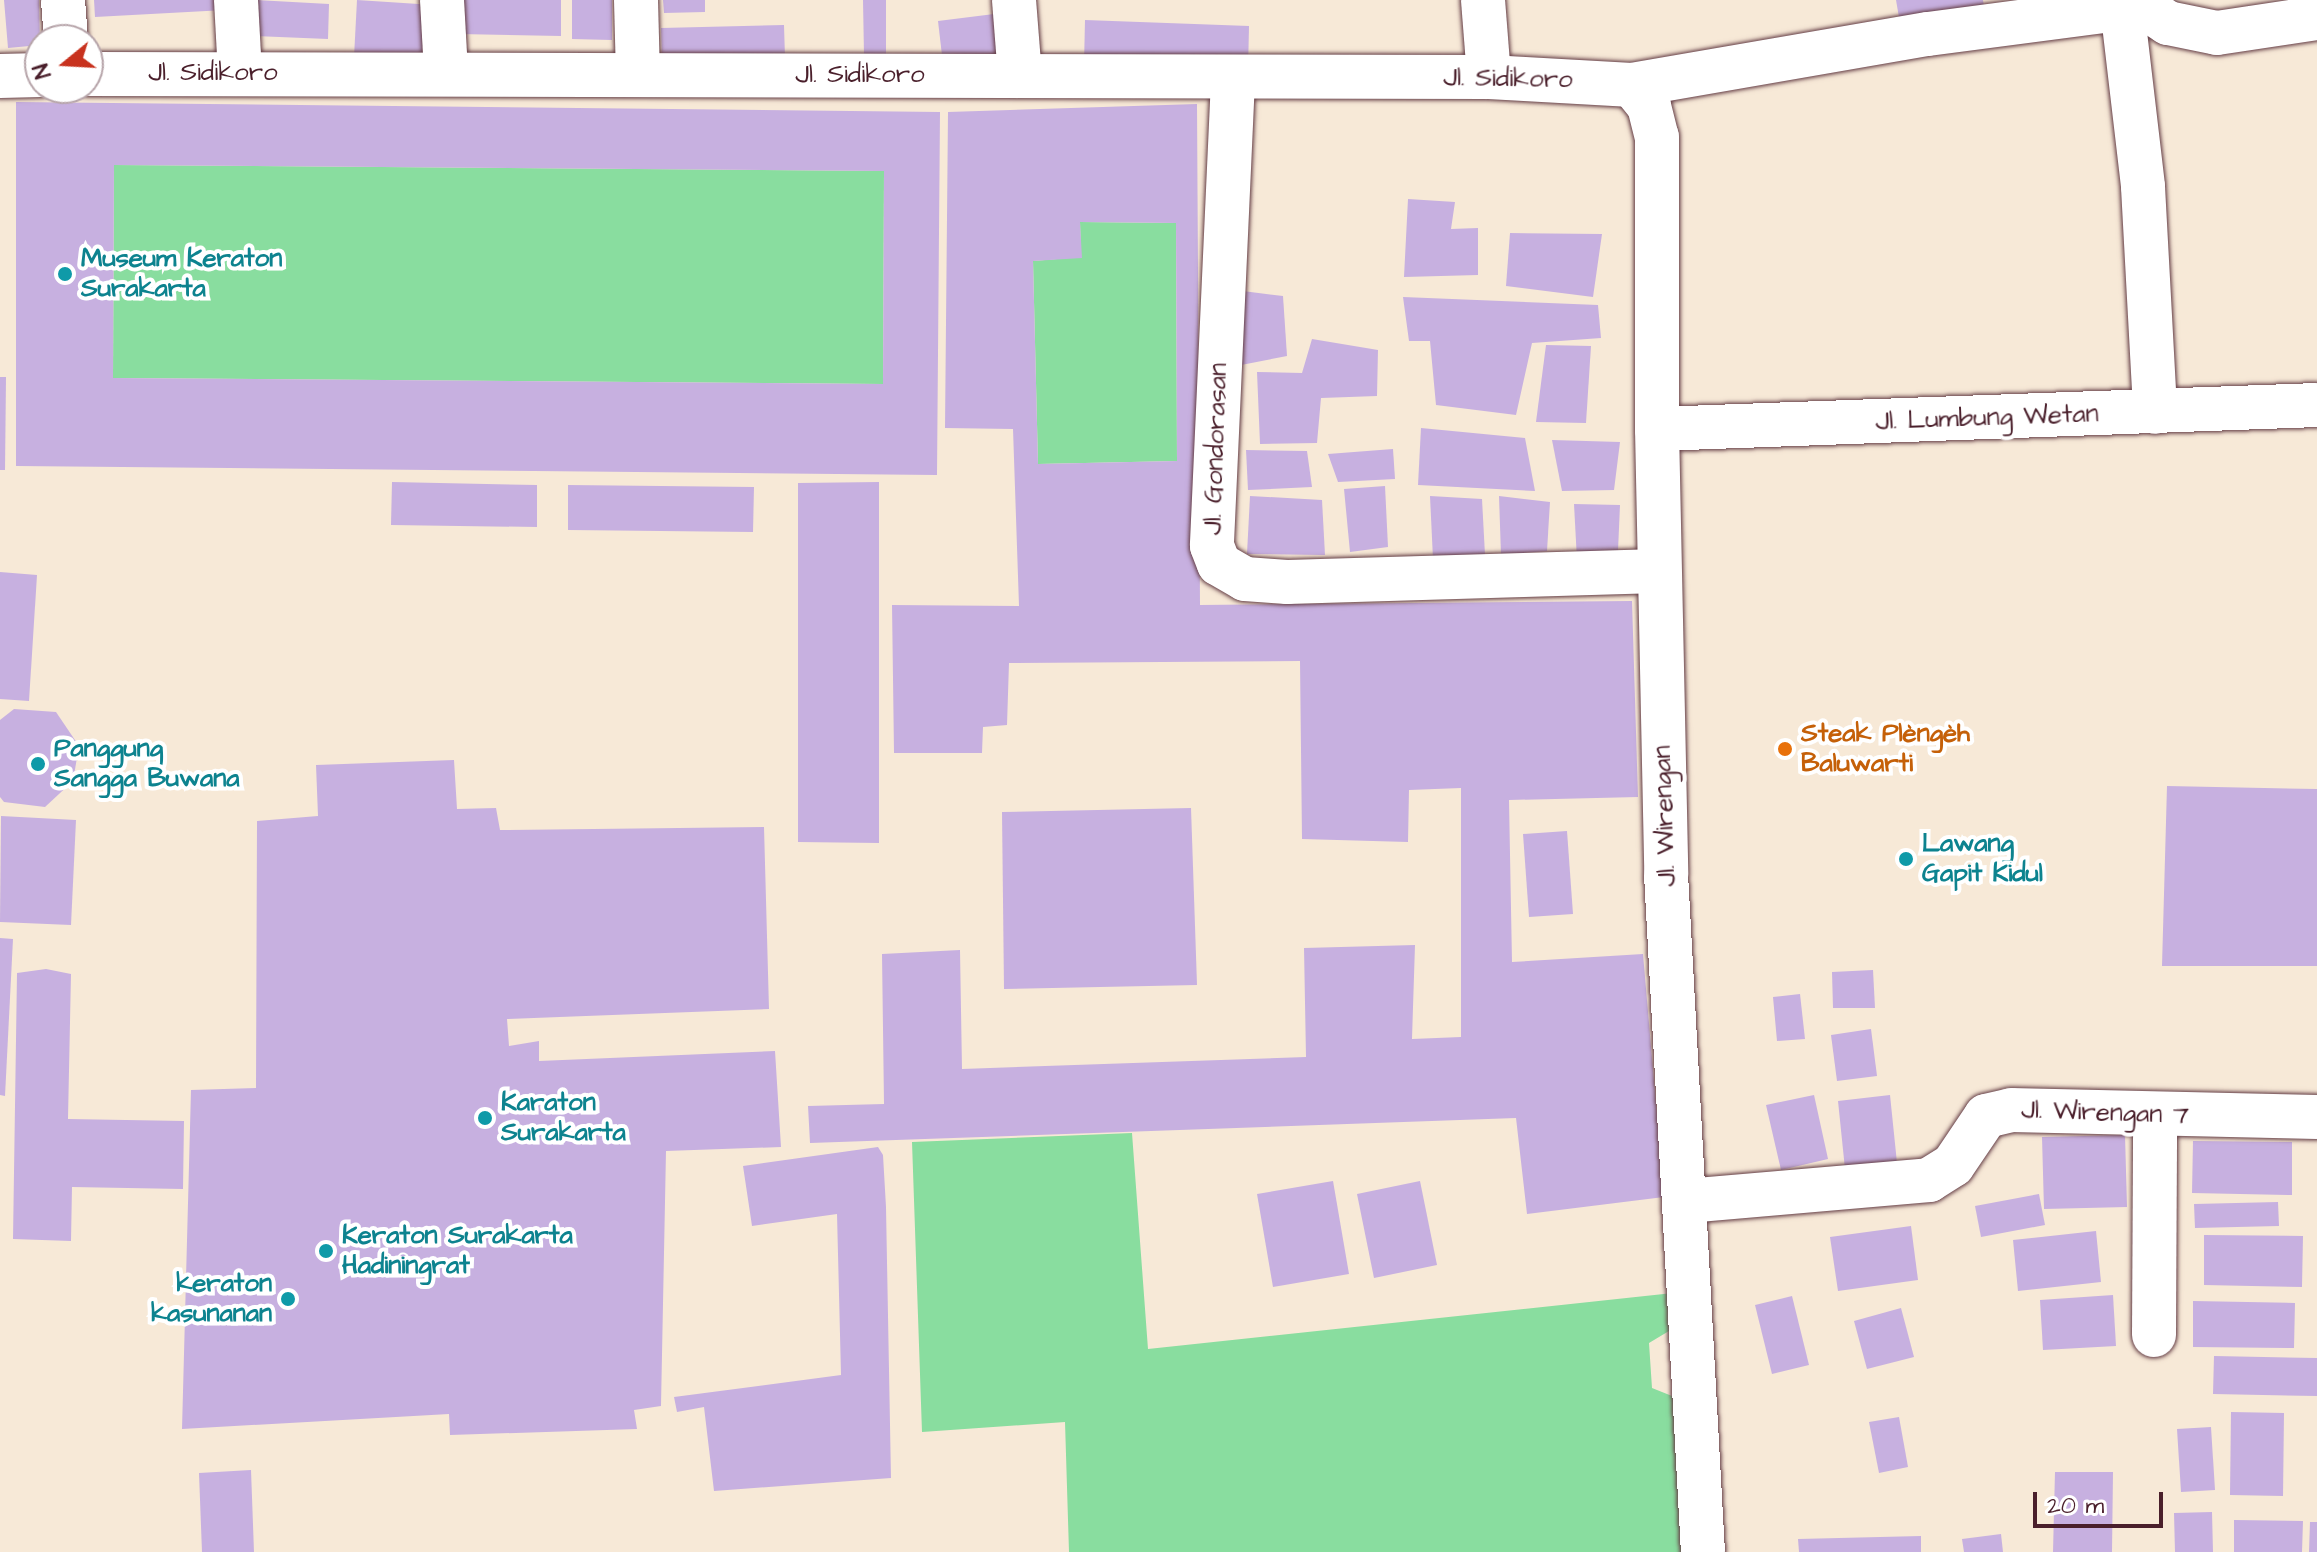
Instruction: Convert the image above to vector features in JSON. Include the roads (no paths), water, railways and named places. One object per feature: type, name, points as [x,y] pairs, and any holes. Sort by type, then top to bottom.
[{"type":"street","points":[[63,0],[65,24]]},
{"type":"street","points":[[236,0],[240,73]]},
{"type":"street","points":[[442,0],[446,71]]},
{"type":"street","points":[[636,0],[638,74]]},
{"type":"street","points":[[1014,0],[1020,76]]},
{"type":"street","points":[[1483,0],[1489,77]]},
{"type":"street","points":[[2129,2],[2168,23],[2217,33],[2317,18]]},
{"type":"street","points":[[2129,2],[2153,306],[2155,412]]},
{"type":"street","name":"Jl. Sidikoro","points":[[104,74],[446,71],[1233,80],[1489,77],[1632,85],[1928,34],[2011,12],[2129,2]]},
{"type":"street","points":[[0,76],[24,75]]},
{"type":"street","name":"Jl. Gondorasan","points":[[1233,80],[1212,546],[1219,564],[1245,579],[1287,582],[1659,571]]},
{"type":"street","name":"Jl. Wirengan","points":[[1632,85],[1649,106],[1657,137],[1657,429],[1666,874],[1703,1552]]},
{"type":"street","name":"Jl. Lumbung Wetan","points":[[1657,429],[2317,405]]},
{"type":"street","name":"Jl. Wirengan 7","points":[[1686,1201],[1929,1180],[1953,1165],[1986,1116],[1995,1112],[2317,1117]]},
{"type":"street","points":[[2154,1335],[2155,1115]]},
{"type":"place","name":"Museum Keraton Surakarta","points":[[65,274]]},
{"type":"place","name":"Steak Plèngèh Baluwarti","points":[[1785,749]]},
{"type":"place","name":"Panggung Sangga Buwana","points":[[38,764]]},
{"type":"place","name":"Lawang Gapit Kidul","points":[[1906,859]]},
{"type":"place","name":"Karaton Surakarta","points":[[485,1118]]},
{"type":"place","name":"Keraton Surakarta Hadiningrat","points":[[326,1251]]},
{"type":"place","name":"keraton kasunanan","points":[[288,1299]]}]
